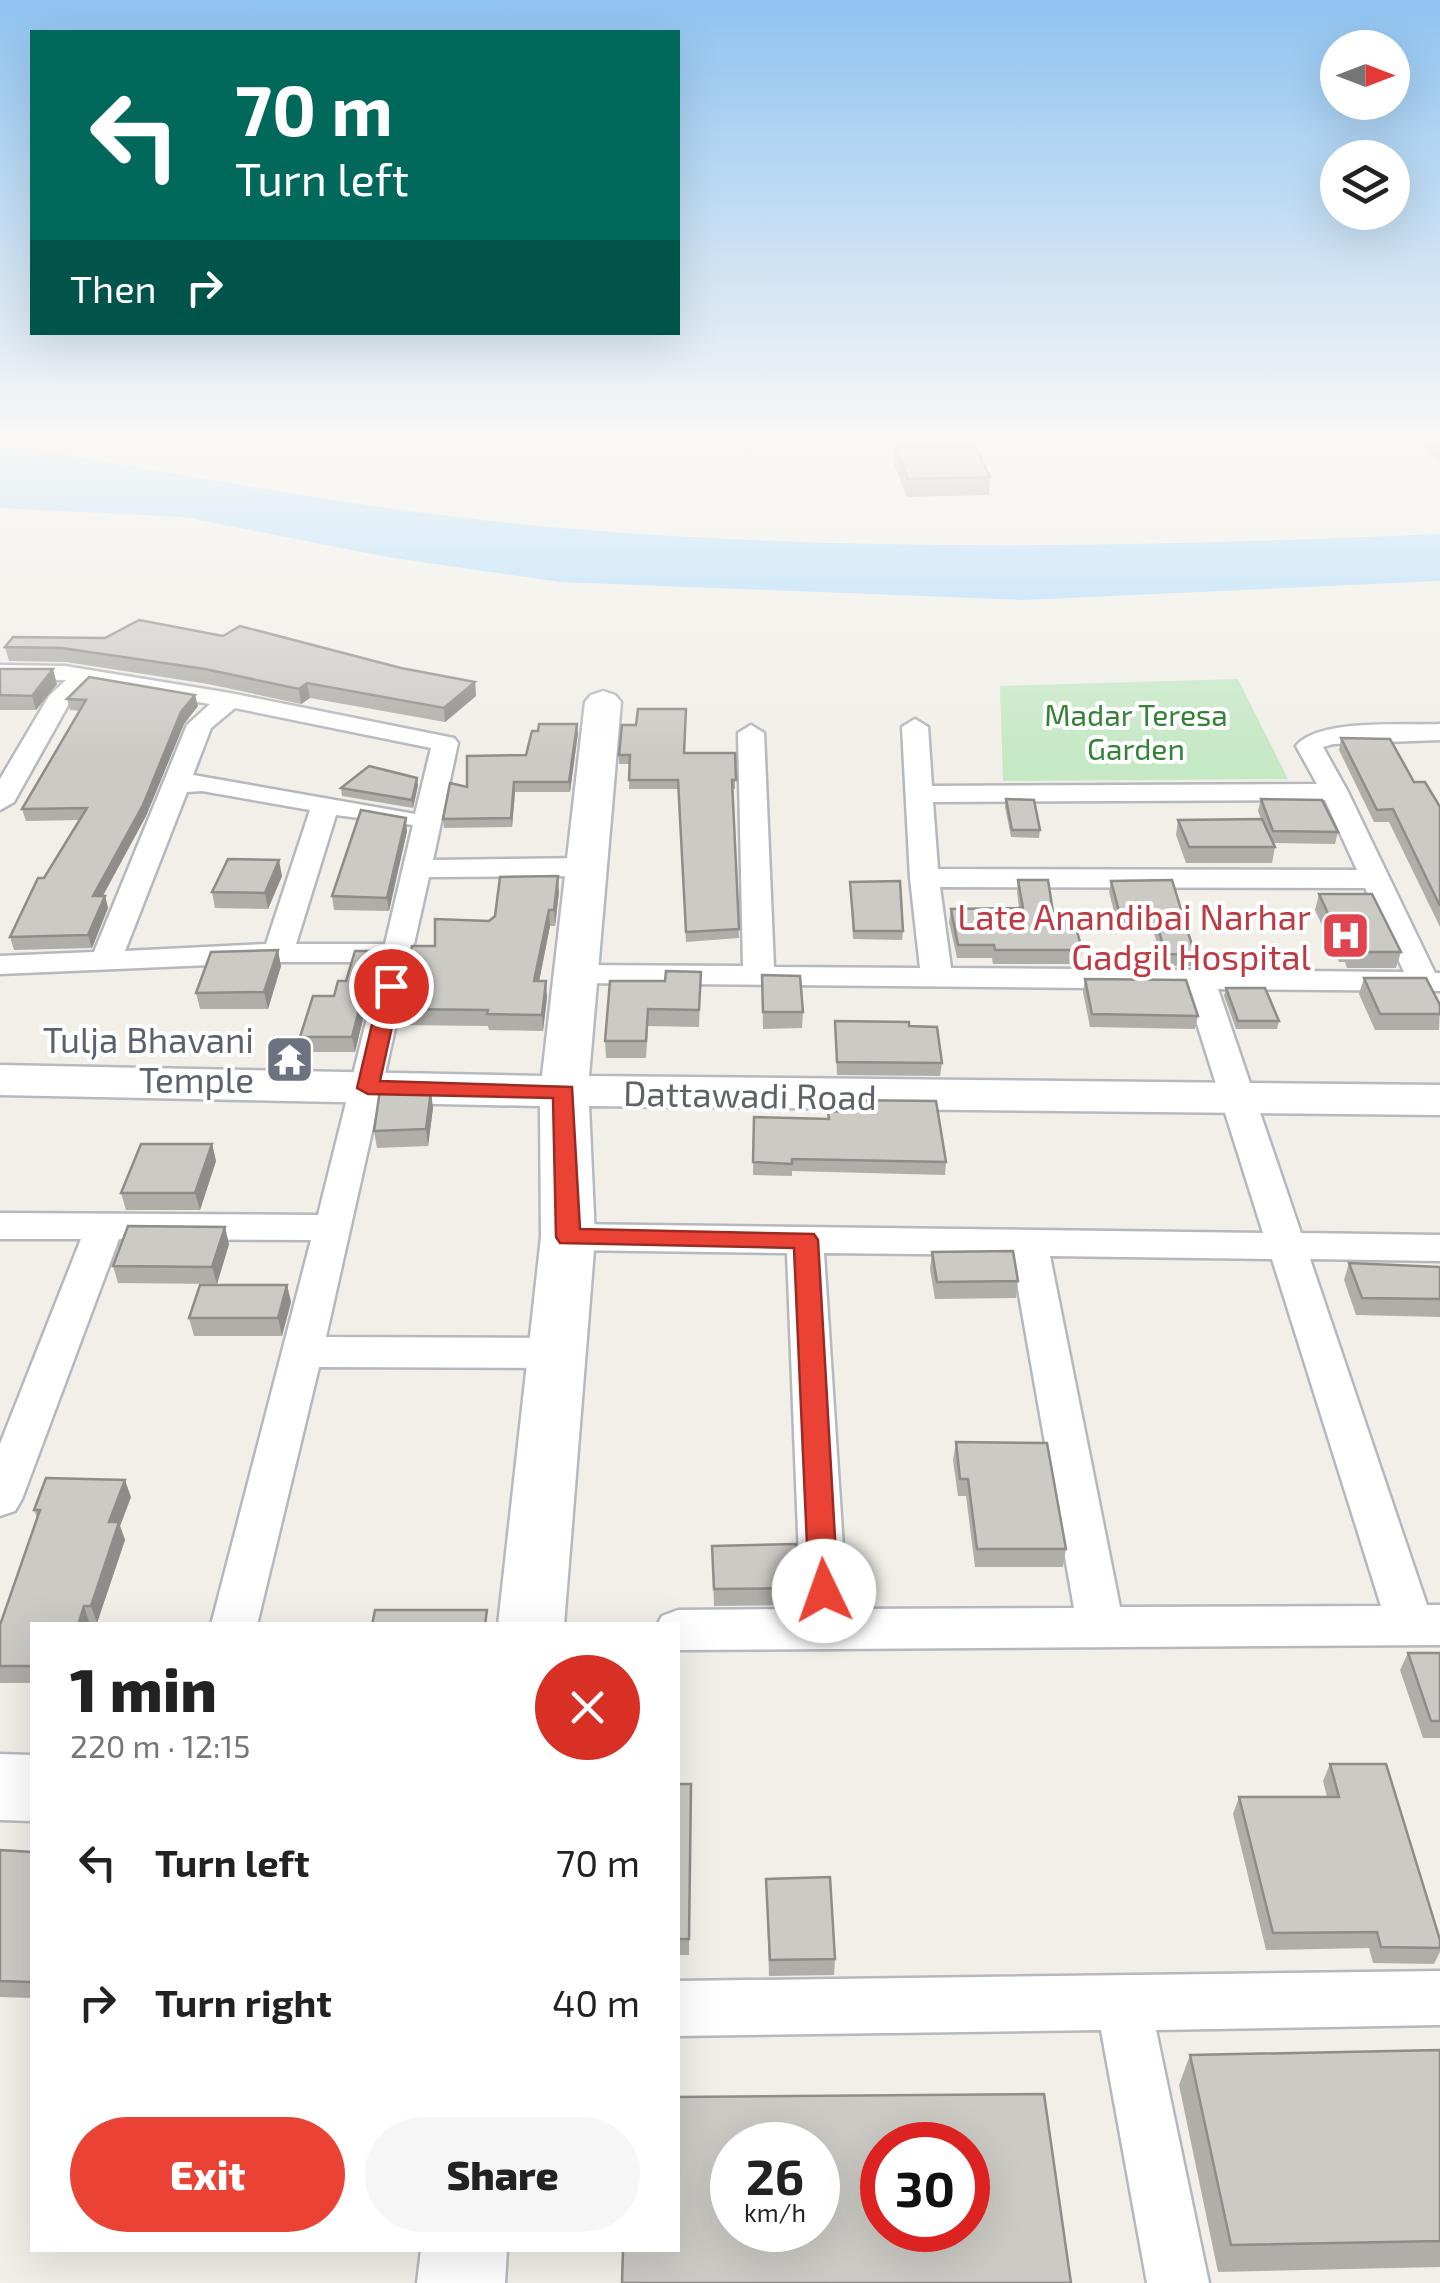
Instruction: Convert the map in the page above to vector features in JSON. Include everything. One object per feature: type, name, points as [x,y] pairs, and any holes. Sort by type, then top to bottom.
[{"type":"street","points":[[0,672],[85,676],[445,743],[368,1088],[235,1622]]},
{"type":"street","points":[[0,802],[61,696],[85,676]]},
{"type":"street","points":[[106,961],[200,725],[230,700]]},
{"type":"street","points":[[531,1622],[568,1237],[564,1092],[603,702]]},
{"type":"street","points":[[914,727],[924,878],[936,978]]},
{"type":"street","points":[[576,974],[1432,982],[1309,746],[1333,736],[1440,732]]},
{"type":"street","points":[[751,733],[759,976]]},
{"type":"street","points":[[174,784],[202,783],[429,823]]},
{"type":"street","points":[[920,794],[1335,792]]},
{"type":"street","points":[[278,953],[324,805]]},
{"type":"street","points":[[418,869],[586,867]]},
{"type":"street","points":[[924,878],[1376,879]]},
{"type":"street","points":[[0,965],[278,953],[399,953]]},
{"type":"street","points":[[680,1630],[1425,1626],[1286,1247],[1200,980]]},
{"type":"street","name":"Dattawadi Road","points":[[0,1080],[564,1092],[1440,1100]]},
{"type":"street","points":[[0,1226],[332,1228]]},
{"type":"street","points":[[0,1499],[104,1226]]},
{"type":"street","points":[[568,1237],[1440,1248]]},
{"type":"street","points":[[806,1240],[826,1630]]},
{"type":"street","points":[[1029,1243],[1101,1628]]},
{"type":"street","points":[[302,1352],[558,1352]]},
{"type":"street","points":[[0,1787],[30,1788]]},
{"type":"street","points":[[680,2010],[1440,1998]]},
{"type":"street","points":[[1123,2002],[1178,2283]]},
{"type":"street","points":[[461,2283],[464,2252]]},
{"type":"green space","name":"Madar Teresa Garden","points":[[1238,679],[1288,779],[1003,781],[1000,686]]},
{"type":"water","points":[[324,545],[1440,545],[1440,581],[1023,600],[560,582]]},
{"type":"building","points":[[139,620],[223,636],[240,626],[401,668],[475,682],[444,708],[307,683],[299,689],[205,669],[62,648],[5,647],[13,637],[105,638]]},
{"type":"building","points":[[0,669],[53,669],[32,696],[0,695]]},
{"type":"building","points":[[89,677],[195,695],[181,712],[143,805],[93,896],[105,896],[88,935],[10,937],[38,878],[44,878],[87,808],[22,809],[86,700],[67,699]]},
{"type":"building","points":[[638,709],[686,709],[684,753],[735,753],[736,780],[732,780],[739,929],[686,932],[678,780],[629,780],[630,755],[619,755],[622,725],[636,725]]},
{"type":"building","points":[[539,724],[577,724],[569,782],[514,782],[511,818],[443,819],[450,783],[467,787],[467,756],[526,755],[532,731],[538,731]]},
{"type":"building","points":[[1341,738],[1390,739],[1414,782],[1425,782],[1440,807],[1440,906],[1393,809],[1377,810]]},
{"type":"building","points":[[369,766],[417,778],[412,800],[341,788]]},
{"type":"building","points":[[1006,799],[1034,800],[1040,830],[1012,830]]},
{"type":"building","points":[[1261,799],[1322,800],[1338,832],[1273,831]]},
{"type":"building","points":[[361,810],[406,818],[387,898],[332,896]]},
{"type":"building","points":[[1262,819],[1275,847],[1189,847],[1178,820]]},
{"type":"building","points":[[228,859],[279,860],[265,893],[212,892]]},
{"type":"building","points":[[558,876],[554,910],[549,910],[534,981],[546,981],[542,1015],[397,1009],[412,946],[435,946],[435,919],[489,921],[495,916],[500,877]]},
{"type":"building","points":[[1018,880],[1048,880],[1053,912],[1072,912],[1082,950],[995,950],[994,945],[958,945],[951,909],[1023,908]]},
{"type":"building","points":[[1172,880],[1195,955],[1166,954],[1153,912],[1119,911],[1111,881]]},
{"type":"building","points":[[900,881],[903,931],[854,931],[850,882]]},
{"type":"building","points":[[1319,894],[1372,894],[1401,952],[1351,952],[1349,946],[1343,946]]},
{"type":"building","points":[[278,950],[264,992],[196,993],[211,952]]},
{"type":"building","points":[[355,951],[374,951],[352,1037],[300,1037],[313,996],[334,996],[338,981],[346,981]]},
{"type":"building","points":[[666,971],[701,972],[699,1010],[648,1009],[646,1041],[605,1041],[610,981],[665,981]]},
{"type":"building","points":[[762,975],[800,976],[803,1012],[763,1012]]},
{"type":"building","points":[[1364,978],[1426,978],[1440,1005],[1440,1014],[1380,1014]]},
{"type":"building","points":[[1085,979],[1186,980],[1198,1016],[1092,1014]]},
{"type":"building","points":[[1226,988],[1265,988],[1279,1021],[1238,1021]]},
{"type":"building","points":[[835,1021],[909,1022],[909,1026],[937,1027],[942,1063],[837,1062]]},
{"type":"building","points":[[380,1090],[431,1091],[426,1129],[374,1131]]},
{"type":"building","points":[[839,1100],[936,1101],[946,1162],[753,1162],[754,1117],[829,1119],[828,1112],[840,1111]]},
{"type":"building","points":[[141,1144],[212,1144],[195,1193],[121,1193]]},
{"type":"building","points":[[128,1226],[225,1227],[212,1267],[113,1266]]},
{"type":"building","points":[[1013,1251],[1018,1281],[937,1282],[932,1252]]},
{"type":"building","points":[[1349,1263],[1440,1267],[1440,1299],[1362,1298]]},
{"type":"building","points":[[200,1285],[287,1285],[278,1318],[189,1318]]},
{"type":"building","points":[[956,1442],[1047,1443],[1066,1549],[977,1549],[968,1479],[960,1479]]},
{"type":"building","points":[[46,1478],[125,1480],[109,1522],[119,1522],[91,1606],[84,1606],[79,1622],[30,1622],[30,1666],[0,1666],[0,1625],[40,1510],[34,1510]]},
{"type":"building","points":[[796,1544],[798,1588],[714,1589],[712,1546]]},
{"type":"building","points":[[375,1610],[487,1610],[485,1622],[373,1622]]},
{"type":"building","points":[[1408,1653],[1440,1653],[1440,1721],[1431,1721]]},
{"type":"building","points":[[1330,1764],[1386,1764],[1440,1948],[1381,1947],[1377,1932],[1273,1933],[1239,1797],[1339,1797]]},
{"type":"building","points":[[680,1784],[691,1784],[689,1939],[680,1939]]},
{"type":"building","points":[[0,1850],[30,1852],[30,1982],[0,1981]]},
{"type":"building","points":[[830,1877],[835,1959],[770,1960],[766,1879]]},
{"type":"building","points":[[1440,2050],[1440,2241],[1231,2245],[1190,2055]]},
{"type":"building","points":[[1044,2094],[1071,2283],[622,2283],[623,2252],[680,2252],[680,2097]]},
{"type":"place","name":"Late Anandibai Narhar Gadgil Hospital","points":[[1346,936]]},
{"type":"place","name":"Tulja Bhavani Temple","points":[[289,1059]]},
{"type":"route","points":[[391,986],[368,1088],[564,1092],[568,1237],[806,1240],[824,1591]]}]
